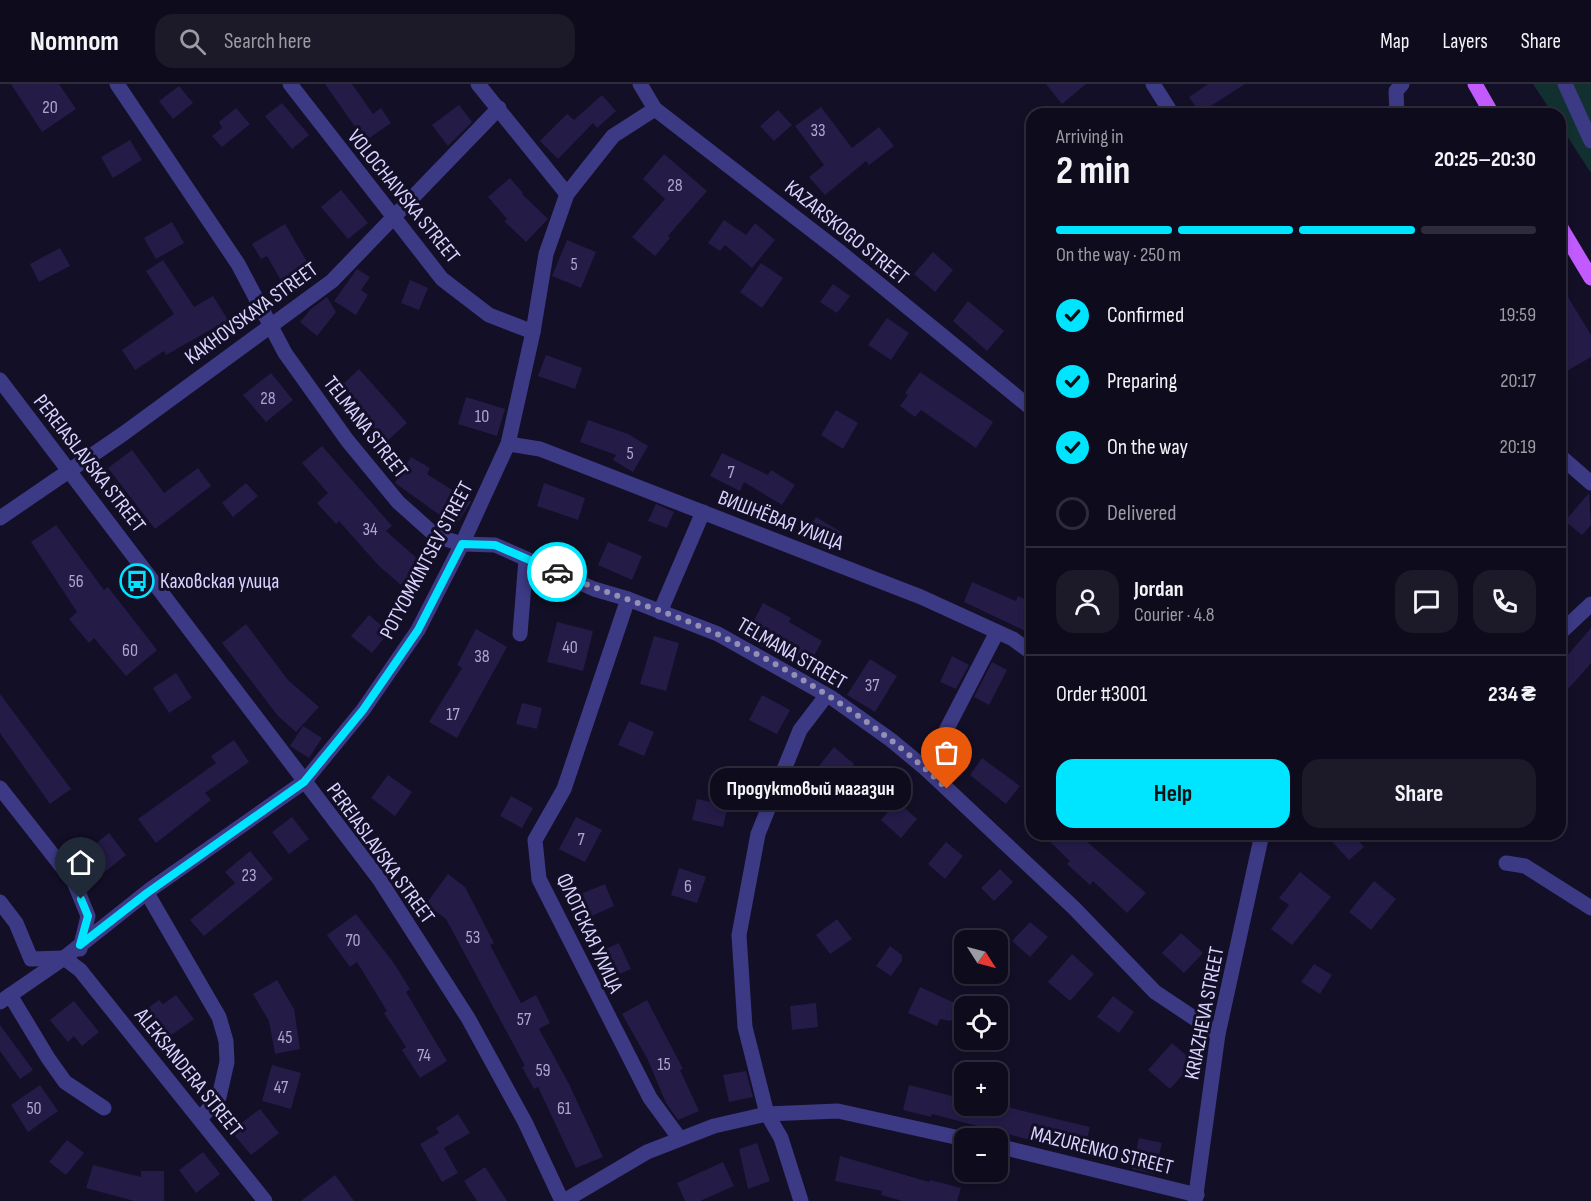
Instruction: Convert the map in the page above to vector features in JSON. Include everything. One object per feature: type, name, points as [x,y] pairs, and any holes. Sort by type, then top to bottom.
[{"type":"main road","points":[[1476,84],[1489,108]]},
{"type":"main road","points":[[1566,236],[1591,278]]},
{"type":"street","name":"TELMANA STREET","points":[[117,84],[238,264],[285,353],[347,440],[398,502],[436,536],[462,544],[495,545],[594,589],[628,599],[718,634],[826,696],[891,740],[926,769],[1074,908],[1155,992],[1218,1034]]},
{"type":"street","name":"VOLOCHAIVSKA STREET","points":[[290,84],[442,279],[489,315],[533,332]]},
{"type":"street","points":[[478,84],[567,194]]},
{"type":"street","name":"KAZARSKOGO STREET","points":[[640,84],[656,109],[840,252],[1026,405]]},
{"type":"street","points":[[1153,84],[1168,108]]},
{"type":"street","points":[[1565,84],[1591,141]]},
{"type":"street","points":[[1396,86],[1397,108]]},
{"type":"street","name":"KAKHOVSKAYA STREET","points":[[0,518],[123,434],[332,281],[499,108]]},
{"type":"street","name":"POTYOMKINTSEV STREET","points":[[5,998],[64,958],[147,893],[304,782],[363,710],[418,630],[462,544],[508,444],[533,332],[546,254],[567,194],[613,136],[656,109]]},
{"type":"street","name":"PEREIASLAVSKA STREET","points":[[0,380],[379,879],[468,1018],[525,1122],[563,1201]]},
{"type":"street","name":"ВИШНЁВАЯ УЛИЦА","points":[[508,444],[540,449],[921,597],[997,632],[1026,649]]},
{"type":"street","points":[[1566,461],[1591,483]]},
{"type":"street","points":[[660,612],[703,512]]},
{"type":"street","points":[[520,634],[526,558]]},
{"type":"street","name":"ФЛОТСКАЯ УЛИЦА","points":[[628,599],[564,789],[536,840],[539,879],[645,1088],[680,1138]]},
{"type":"street","points":[[1566,627],[1591,604]]},
{"type":"street","points":[[926,769],[997,632]]},
{"type":"street","points":[[801,1201],[781,1138],[767,1114],[745,1027],[739,935],[758,834],[800,730],[826,696]]},
{"type":"street","points":[[0,788],[74,882],[88,916],[80,945],[80,970]]},
{"type":"street","name":"KRIAZHEVA STREET","points":[[1196,1198],[1218,1034],[1258,840]]},
{"type":"street","points":[[1506,863],[1525,866],[1591,908]]},
{"type":"street","points":[[147,893],[219,1017],[226,1041],[227,1062],[219,1097],[200,1119]]},
{"type":"street","points":[[0,902],[16,922],[31,959],[64,958]]},
{"type":"street","name":"ALEKSANDERA STREET","points":[[64,958],[80,970],[266,1201]]},
{"type":"street","points":[[5,998],[65,1082],[104,1108]]},
{"type":"street","points":[[563,1201],[647,1152],[714,1126],[767,1114],[838,1110],[954,1137]]},
{"type":"street","name":"MAZURENKO STREET","points":[[1008,1149],[1196,1198]]},
{"type":"green space","points":[[1533,84],[1591,84],[1591,173],[1566,134],[1566,108],[1549,108]]},
{"type":"building","points":[[11,84],[59,84],[76,109],[42,132]]},
{"type":"building","points":[[325,84],[352,84],[373,114],[381,108],[391,123],[365,141]]},
{"type":"building","points":[[1046,84],[1086,84],[1062,104]]},
{"type":"building","points":[[1208,84],[1245,84],[1208,108],[1197,108],[1189,97]]},
{"type":"building","points":[[179,86],[193,103],[173,119],[159,101]]},
{"type":"building","points":[[602,95],[616,111],[597,128],[593,123],[558,159],[540,141],[567,114],[574,120]]},
{"type":"building","points":[[282,103],[309,135],[292,149],[265,116]]},
{"type":"building","points":[[459,105],[472,122],[448,146],[432,125]]},
{"type":"building","points":[[821,107],[852,148],[879,127],[894,146],[869,165],[866,161],[825,195],[809,177],[824,165],[795,126]]},
{"type":"building","points":[[236,108],[250,124],[222,147],[212,136],[222,128],[219,122]]},
{"type":"building","points":[[778,110],[792,125],[774,141],[760,126]]},
{"type":"building","points":[[130,140],[142,160],[113,178],[101,157]]},
{"type":"building","points":[[664,154],[707,191],[668,236],[670,238],[655,256],[632,237],[665,199],[643,179]]},
{"type":"building","points":[[510,178],[522,194],[548,219],[526,242],[504,221],[507,219],[488,197]]},
{"type":"building","points":[[341,190],[368,223],[348,239],[321,207]]},
{"type":"building","points":[[724,220],[746,235],[755,223],[775,240],[752,268],[725,245],[720,251],[708,243]]},
{"type":"building","points":[[172,222],[184,243],[156,259],[144,238]]},
{"type":"building","points":[[285,224],[316,277],[288,293],[267,256],[261,259],[252,244]]},
{"type":"building","points":[[567,240],[596,252],[581,288],[552,276]]},
{"type":"building","points":[[60,248],[70,266],[39,282],[30,264]]},
{"type":"building","points":[[933,252],[953,270],[935,292],[914,274]]},
{"type":"building","points":[[163,260],[194,307],[213,296],[228,320],[166,355],[164,351],[135,370],[122,350],[174,314],[146,271]]},
{"type":"building","points":[[761,263],[783,278],[762,308],[740,292]]},
{"type":"building","points":[[357,269],[370,277],[361,290],[368,295],[356,315],[334,301]]},
{"type":"building","points":[[410,280],[428,288],[419,310],[401,303]]},
{"type":"building","points":[[833,284],[850,296],[837,313],[820,302]]},
{"type":"building","points":[[1566,294],[1591,335],[1591,357],[1566,372]]},
{"type":"building","points":[[327,297],[336,312],[317,336],[300,322],[311,309]]},
{"type":"building","points":[[968,301],[1004,331],[987,351],[953,321]]},
{"type":"building","points":[[887,318],[909,333],[891,360],[868,345]]},
{"type":"building","points":[[546,355],[582,368],[575,389],[538,376]]},
{"type":"building","points":[[359,369],[407,423],[386,442],[357,409],[351,415],[332,395]]},
{"type":"building","points":[[920,372],[993,422],[976,448],[921,410],[915,417],[900,406],[908,395],[905,393]]},
{"type":"building","points":[[271,373],[293,400],[266,422],[243,395]]},
{"type":"building","points":[[466,397],[505,409],[497,436],[458,424]]},
{"type":"building","points":[[836,410],[858,423],[843,449],[821,435]]},
{"type":"building","points":[[588,420],[628,434],[648,446],[633,472],[613,460],[616,455],[580,442]]},
{"type":"building","points":[[322,446],[392,526],[386,531],[421,562],[401,585],[379,566],[339,521],[336,524],[317,503],[328,493],[302,463]]},
{"type":"building","points":[[132,450],[164,493],[198,468],[211,486],[155,529],[108,468]]},
{"type":"building","points":[[722,453],[768,475],[771,470],[795,485],[782,505],[744,482],[740,491],[710,476]]},
{"type":"building","points":[[411,457],[430,468],[427,474],[471,502],[455,526],[395,483]]},
{"type":"building","points":[[246,483],[258,496],[233,517],[222,503]]},
{"type":"building","points":[[544,483],[585,498],[578,520],[537,506]]},
{"type":"building","points":[[1589,493],[1591,525],[1582,535],[1566,520]]},
{"type":"building","points":[[656,504],[674,512],[667,528],[648,521]]},
{"type":"building","points":[[816,517],[841,532],[829,551],[805,536]]},
{"type":"building","points":[[56,525],[104,590],[108,587],[157,650],[126,676],[94,638],[89,643],[69,619],[77,612],[31,542]]},
{"type":"building","points":[[608,542],[642,556],[632,580],[598,565]]},
{"type":"building","points":[[972,582],[1016,601],[1018,596],[1026,600],[1026,631],[964,602]]},
{"type":"building","points":[[763,603],[791,618],[789,622],[822,641],[809,665],[777,646],[774,652],[745,638]]},
{"type":"building","points":[[369,615],[389,632],[372,653],[351,636]]},
{"type":"building","points":[[557,622],[593,631],[583,671],[547,662]]},
{"type":"building","points":[[246,624],[288,680],[319,707],[296,732],[278,716],[222,643]]},
{"type":"building","points":[[1591,628],[1591,663],[1569,688],[1566,685],[1566,657]]},
{"type":"building","points":[[476,629],[507,647],[457,738],[429,722],[462,668],[457,665]]},
{"type":"building","points":[[654,636],[679,643],[666,691],[640,684]]},
{"type":"building","points":[[952,656],[969,665],[956,689],[940,682]]},
{"type":"building","points":[[870,659],[897,676],[875,712],[847,695]]},
{"type":"building","points":[[992,662],[1007,670],[989,705],[974,697]]},
{"type":"building","points":[[176,673],[192,698],[169,713],[153,688]]},
{"type":"building","points":[[0,694],[71,789],[50,804],[0,733]]},
{"type":"building","points":[[762,695],[790,710],[777,734],[749,720]]},
{"type":"building","points":[[522,703],[542,708],[537,729],[516,724]]},
{"type":"building","points":[[629,721],[654,732],[644,756],[618,745]]},
{"type":"building","points":[[303,726],[322,738],[309,758],[290,746]]},
{"type":"building","points":[[234,740],[249,762],[205,793],[211,800],[156,843],[138,819],[216,763],[211,756]]},
{"type":"building","points":[[834,747],[854,764],[836,787],[816,770]]},
{"type":"building","points":[[982,758],[1020,786],[1006,804],[970,775]]},
{"type":"building","points":[[388,775],[412,792],[395,816],[371,798]]},
{"type":"building","points":[[511,796],[533,808],[522,828],[500,816]]},
{"type":"building","points":[[697,799],[728,805],[723,827],[692,820]]},
{"type":"building","points":[[897,801],[917,819],[901,838],[881,820]]},
{"type":"building","points":[[292,817],[309,839],[289,854],[272,832]]},
{"type":"building","points":[[576,817],[602,830],[585,862],[559,849]]},
{"type":"building","points":[[109,833],[126,855],[102,874],[85,852]]},
{"type":"building","points":[[1048,840],[1085,840],[1146,893],[1127,913],[1093,881],[1090,885],[1067,864],[1070,861]]},
{"type":"building","points":[[1331,840],[1358,840],[1364,847],[1349,860]]},
{"type":"building","points":[[946,842],[963,856],[945,879],[928,864]]},
{"type":"building","points":[[250,851],[273,879],[204,936],[190,920],[235,883],[225,872]]},
{"type":"building","points":[[679,868],[706,877],[697,903],[671,895]]},
{"type":"building","points":[[1000,869],[1013,882],[994,901],[981,888]]},
{"type":"building","points":[[1300,872],[1331,897],[1292,945],[1271,929],[1289,905],[1279,898]]},
{"type":"building","points":[[448,874],[465,887],[494,943],[490,945],[521,1003],[536,995],[550,1023],[539,1029],[569,1084],[603,1157],[576,1168],[538,1087],[534,1089],[522,1067],[525,1066],[446,919],[426,904]]},
{"type":"building","points":[[1374,881],[1396,899],[1371,930],[1349,912]]},
{"type":"building","points":[[605,884],[614,906],[578,922],[568,899]]},
{"type":"building","points":[[356,914],[393,962],[410,989],[406,992],[447,1061],[420,1078],[402,1050],[406,1047],[384,1013],[387,1011],[357,962],[350,967],[327,935]]},
{"type":"building","points":[[837,919],[852,939],[830,954],[816,935]]},
{"type":"building","points":[[1030,922],[1048,937],[1030,957],[1012,941]]},
{"type":"building","points":[[1181,933],[1203,953],[1184,973],[1162,953]]},
{"type":"building","points":[[619,943],[631,969],[603,981],[592,955]]},
{"type":"building","points":[[890,946],[902,955],[902,961],[891,976],[876,966]]},
{"type":"building","points":[[1072,954],[1094,974],[1070,1001],[1048,982]]},
{"type":"building","points":[[1314,964],[1332,975],[1320,994],[1301,982]]},
{"type":"building","points":[[277,980],[294,1009],[300,1049],[275,1054],[269,1021],[253,994]]},
{"type":"building","points":[[920,987],[954,1003],[954,1015],[951,1021],[940,1019],[937,1026],[908,1013]]},
{"type":"building","points":[[176,995],[194,1019],[163,1041],[142,1012],[159,1000],[163,1004]]},
{"type":"building","points":[[1113,996],[1134,1012],[1119,1033],[1097,1017]]},
{"type":"building","points":[[647,1000],[683,1069],[680,1070],[699,1111],[678,1120],[666,1103],[647,1058],[622,1014]]},
{"type":"building","points":[[74,1001],[99,1032],[82,1046],[74,1036],[68,1042],[50,1020]]},
{"type":"building","points":[[816,1003],[818,1027],[792,1030],[790,1006]]},
{"type":"building","points":[[0,1025],[33,1070],[20,1079],[0,1051]]},
{"type":"building","points":[[1172,1043],[1194,1062],[1170,1089],[1148,1070]]},
{"type":"building","points":[[272,1065],[301,1073],[291,1109],[262,1101]]},
{"type":"building","points":[[746,1071],[753,1097],[729,1102],[723,1075]]},
{"type":"building","points":[[40,1085],[58,1111],[28,1132],[11,1105]]},
{"type":"building","points":[[909,1085],[954,1096],[954,1116],[1008,1116],[1008,1107],[1090,1127],[1083,1154],[1008,1134],[1008,1128],[985,1128],[932,1114],[931,1117],[903,1110]]},
{"type":"building","points":[[260,1109],[279,1133],[251,1155],[231,1131]]},
{"type":"building","points":[[458,1114],[470,1133],[444,1148],[458,1173],[442,1182],[420,1144],[439,1133],[436,1128]]},
{"type":"building","points":[[1139,1138],[1162,1143],[1154,1174],[1132,1169]]},
{"type":"building","points":[[67,1140],[84,1153],[66,1175],[49,1162]]},
{"type":"building","points":[[757,1143],[770,1181],[748,1189],[739,1149]]},
{"type":"building","points":[[203,1152],[220,1174],[196,1193],[179,1170]]},
{"type":"building","points":[[840,1156],[929,1182],[930,1180],[961,1188],[957,1201],[902,1201],[881,1195],[882,1191],[835,1181]]},
{"type":"building","points":[[723,1162],[734,1186],[700,1201],[685,1201],[677,1183]]},
{"type":"building","points":[[93,1165],[141,1177],[141,1171],[164,1171],[164,1201],[134,1201],[86,1188]]},
{"type":"building","points":[[485,1167],[507,1201],[477,1201],[464,1181]]},
{"type":"building","points":[[335,1175],[354,1201],[301,1201]]},
{"type":"way so far","points":[[557,572],[594,589],[628,599],[718,634],[771,663],[832,698],[891,740],[947,789]]},
{"type":"place","name":"Каховская улица","points":[[137,581]]},
{"type":"place","name":"Продуктовый магазин","points":[[947,789]]},
{"type":"route","points":[[81,899],[88,916],[80,945],[147,893],[304,782],[363,710],[418,630],[462,544],[495,545],[557,572]]}]
